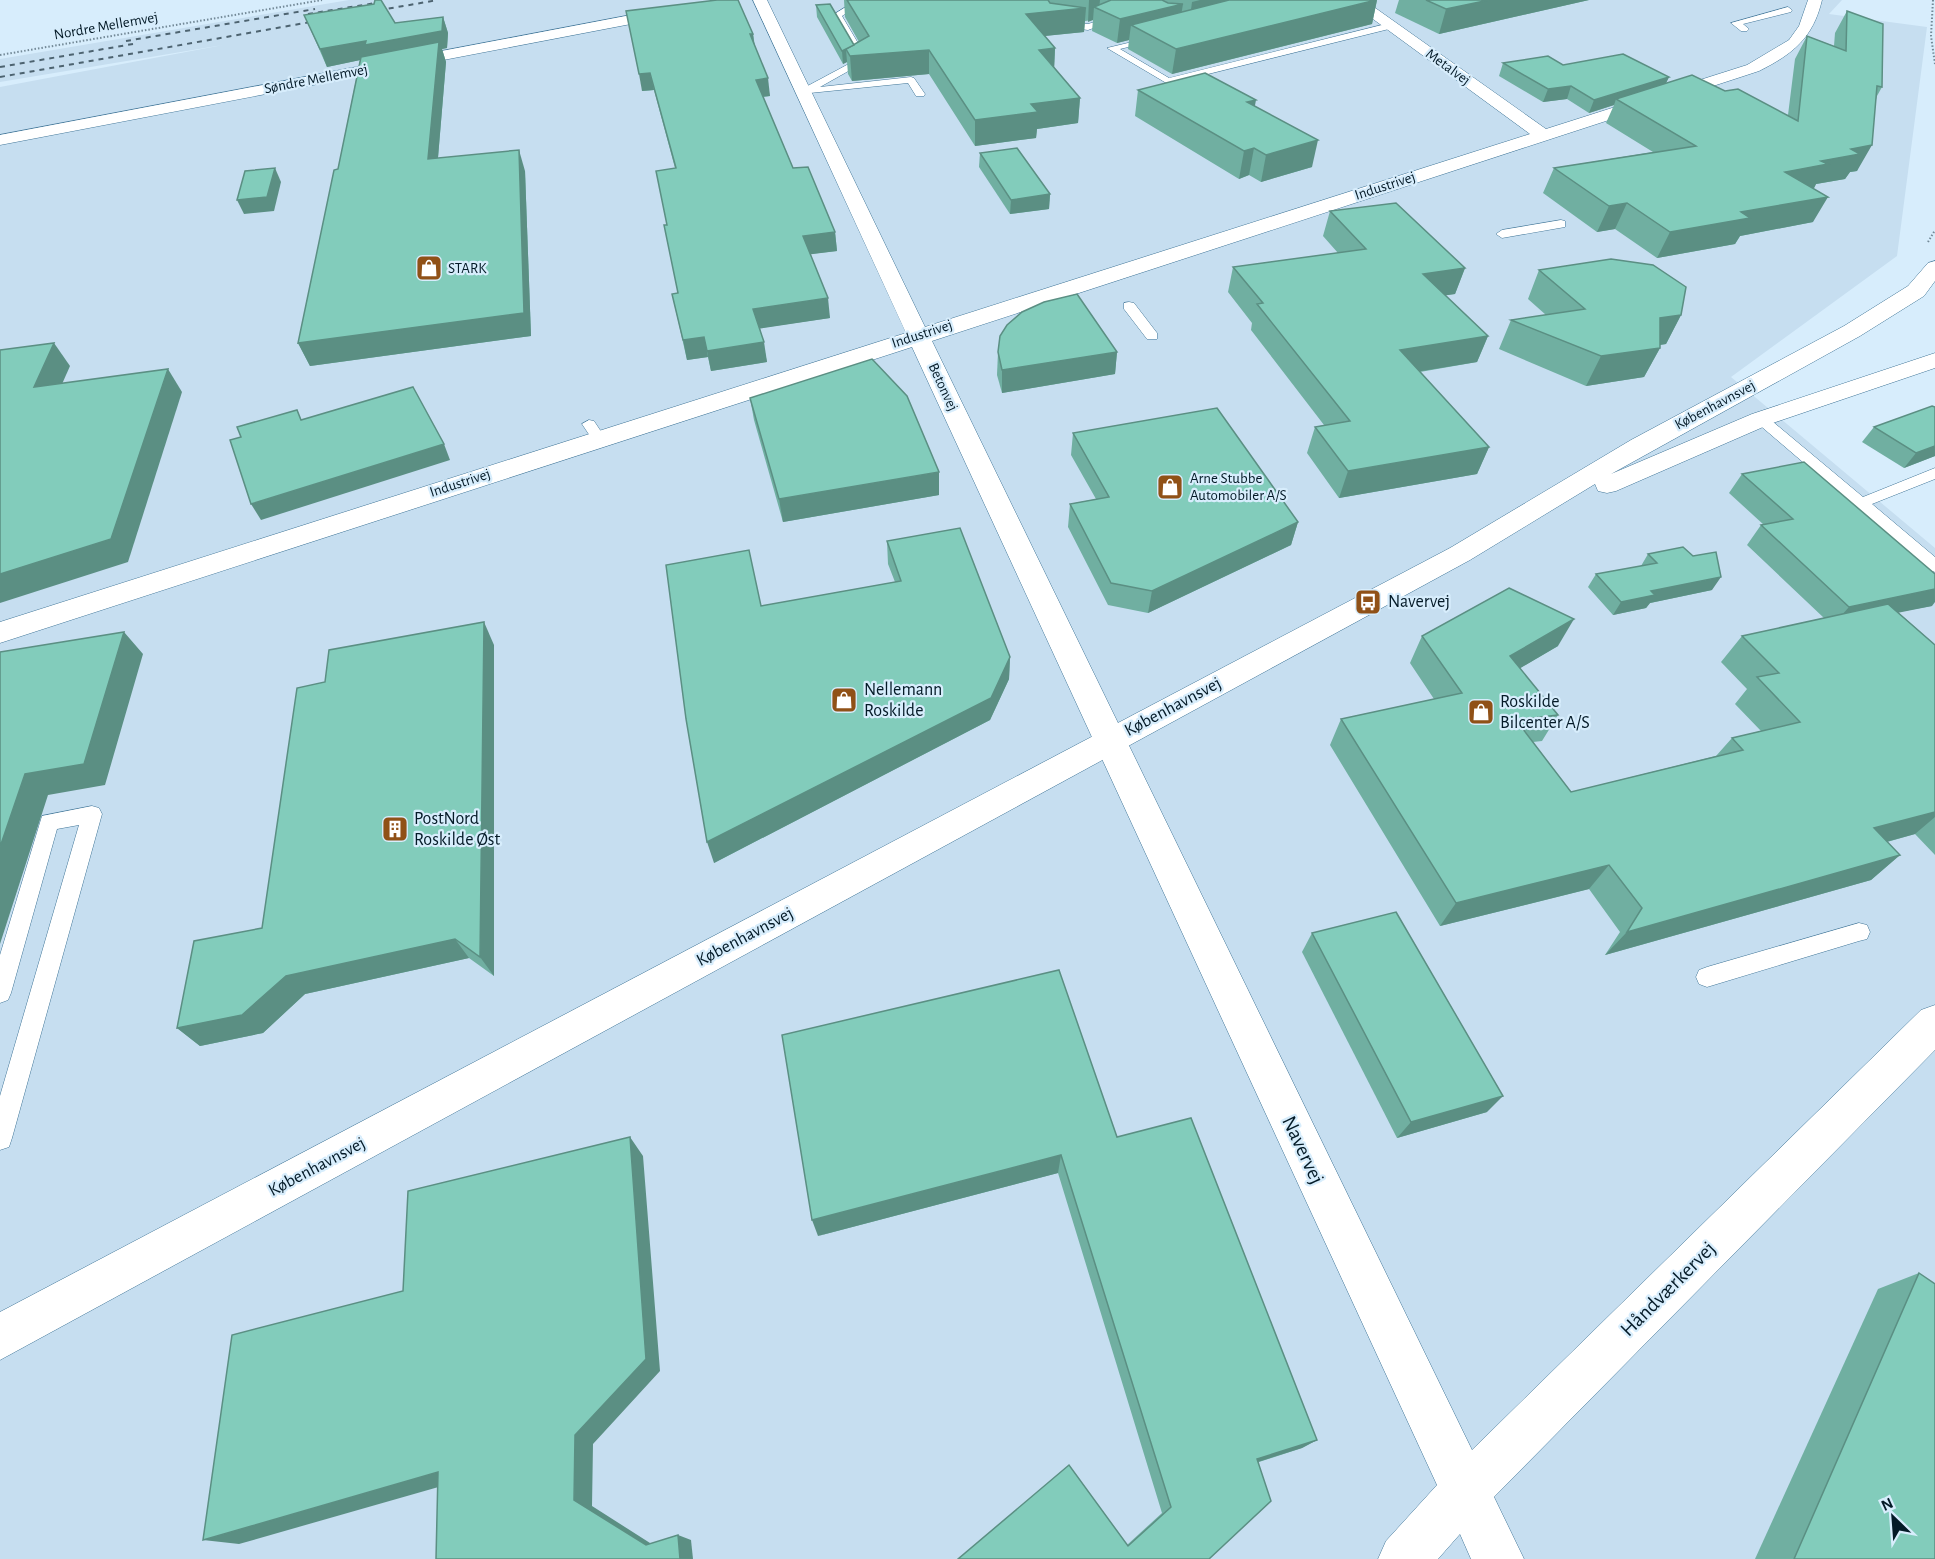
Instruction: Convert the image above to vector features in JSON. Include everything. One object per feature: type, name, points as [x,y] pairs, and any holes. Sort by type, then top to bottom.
[{"type":"street","name":"Betonvej","points":[[760,0],[1109,741]]},
{"type":"street","name":"Metalvej","points":[[1354,0],[1542,135]]},
{"type":"street","name":"Industrivej","points":[[0,633],[594,432],[919,335],[1753,68],[1791,45],[1806,29],[1813,7]]},
{"type":"street","name":"Søndre Mellemvej","points":[[0,140],[693,8]]},
{"type":"street","name":"Københavnsvej","points":[[0,1337],[1490,537],[1640,445],[1852,331],[1916,291],[1935,267]]},
{"type":"street","name":"Københavnsvej","points":[[1490,537],[1761,419],[1935,360]]},
{"type":"street","name":"Navervej","points":[[1109,741],[1498,1559]]},
{"type":"street","name":"Håndværkervej","points":[[1404,1559],[1465,1491],[1935,1023]]},
{"type":"lane","points":[[804,92],[863,60],[837,15],[863,0]]},
{"type":"lane","points":[[1034,0],[1054,23],[1088,27],[1105,22],[1106,14],[1090,0]]},
{"type":"lane","points":[[1769,0],[1788,10]]},
{"type":"lane","points":[[1744,29],[1736,23],[1788,10],[1813,7]]},
{"type":"lane","points":[[1168,34],[1112,48],[1168,81],[1390,26]]},
{"type":"lane","points":[[804,92],[911,80],[920,94]]},
{"type":"lane","points":[[1502,234],[1561,224]]},
{"type":"lane","points":[[1129,306],[1152,336]]},
{"type":"lane","name":"Københavnsvej","points":[[1761,419],[1935,566]]},
{"type":"lane","points":[[1861,503],[1935,473]]},
{"type":"lane","points":[[0,993],[49,822],[92,814],[0,1138]]},
{"type":"lane","points":[[1707,977],[1859,932]]},
{"type":"path","name":"Nordre Mellemvej","points":[[0,55],[322,0]]},
{"type":"path","points":[[1933,0],[1931,36],[1935,64]]},
{"type":"shaded area","points":[[349,0],[1842,0],[1829,14],[1927,27],[1897,256],[1731,377],[1935,548],[1935,1559],[0,1559],[0,87],[223,45],[0,82],[0,59]]},
{"type":"building","points":[[375,0],[381,0],[395,23],[443,17],[442,31],[365,45],[366,41],[320,49],[304,15],[374,4]]},
{"type":"building","points":[[717,0],[738,0],[768,78],[756,80],[793,168],[808,167],[835,232],[803,236],[828,298],[753,309],[764,342],[707,351],[704,337],[683,340],[672,294],[678,293],[656,171],[676,168],[650,73],[639,74],[626,11]]},
{"type":"building","points":[[847,0],[1048,0],[1050,3],[1086,8],[1026,14],[1055,48],[1039,50],[1080,98],[1031,104],[1038,112],[975,120],[929,50],[850,56],[846,49],[869,36]]},
{"type":"building","points":[[1111,0],[1162,0],[1168,3],[1183,4],[1120,19],[1094,7]]},
{"type":"building","points":[[1229,0],[1376,0],[1176,49],[1131,25]]},
{"type":"building","points":[[1426,0],[1489,0],[1446,9]]},
{"type":"building","points":[[830,4],[854,45],[842,51],[816,5]]},
{"type":"building","points":[[1847,11],[1883,24],[1882,87],[1877,86],[1872,145],[1851,149],[1860,154],[1821,161],[1828,164],[1785,172],[1828,197],[1741,212],[1750,218],[1670,232],[1627,203],[1609,206],[1554,168],[1696,146],[1616,99],[1692,75],[1725,91],[1738,89],[1798,121],[1807,36],[1846,51]]},
{"type":"building","name":"STARK","points":[[439,42],[428,159],[519,150],[524,313],[298,343],[334,170],[338,169],[361,57]]},
{"type":"building","points":[[1623,54],[1669,77],[1594,100],[1571,86],[1548,89],[1503,63],[1548,56],[1563,65]]},
{"type":"building","points":[[1205,73],[1256,100],[1247,102],[1318,140],[1266,155],[1254,148],[1244,151],[1138,90]]},
{"type":"building","points":[[1017,148],[1050,194],[1011,200],[980,153]]},
{"type":"building","points":[[275,168],[267,197],[237,200],[245,171]]},
{"type":"building","points":[[1396,203],[1465,268],[1423,274],[1488,336],[1400,350],[1489,447],[1348,471],[1315,427],[1350,421],[1257,304],[1263,303],[1233,267],[1366,249],[1330,211]]},
{"type":"building","points":[[1611,259],[1653,265],[1686,287],[1681,315],[1660,318],[1660,348],[1601,356],[1511,320],[1585,309],[1539,270]]},
{"type":"building","points":[[1077,294],[1117,352],[1002,370],[998,352],[1000,336],[1007,325],[1022,312],[1044,302]]},
{"type":"building","points":[[54,343],[34,387],[168,369],[111,539],[0,574],[0,350]]},
{"type":"building","points":[[872,359],[907,396],[939,472],[779,499],[750,398]]},
{"type":"building","points":[[413,387],[444,444],[251,504],[230,440],[241,437],[237,427],[297,410],[301,420]]},
{"type":"building","points":[[1932,406],[1935,407],[1935,446],[1916,453],[1874,427]]},
{"type":"building","name":"Arne Stubbe Automobiler A/S","points":[[1217,408],[1298,522],[1152,591],[1111,583],[1070,504],[1109,497],[1073,433]]},
{"type":"building","points":[[1804,462],[1935,574],[1935,589],[1849,607],[1761,525],[1793,519],[1742,474]]},
{"type":"building","name":"Nellemann Roskilde","points":[[960,528],[1010,657],[991,698],[707,842],[686,719],[666,565],[749,550],[761,606],[901,581],[887,541]]},
{"type":"building","points":[[1683,547],[1693,556],[1716,552],[1721,577],[1651,591],[1655,595],[1621,602],[1596,574],[1657,563],[1648,554]]},
{"type":"building","points":[[1509,588],[1574,619],[1510,656],[1558,715],[1516,720],[1571,792],[1743,750],[1732,738],[1800,722],[1757,677],[1779,673],[1742,636],[1888,604],[1935,645],[1935,812],[1874,828],[1900,855],[1627,932],[1642,908],[1609,865],[1456,903],[1341,719],[1462,693],[1422,636]]},
{"type":"building","name":"PostNord Roskilde Øst","points":[[484,622],[480,957],[455,939],[286,976],[242,1015],[177,1028],[194,941],[262,928],[297,688],[325,682],[329,650]]},
{"type":"building","points":[[124,632],[84,764],[25,774],[0,847],[0,652]]},
{"type":"building","points":[[1396,912],[1503,1096],[1411,1122],[1312,933]]},
{"type":"building","points":[[1059,970],[1117,1137],[1191,1118],[1317,1440],[1257,1459],[1271,1501],[1209,1559],[958,1559],[1069,1465],[1128,1546],[1171,1507],[1061,1155],[812,1220],[782,1035]]},
{"type":"building","points":[[630,1137],[646,1359],[575,1435],[574,1500],[646,1545],[678,1535],[680,1559],[436,1559],[438,1472],[203,1540],[232,1335],[403,1291],[408,1191]]},
{"type":"building","points":[[1919,1273],[1935,1284],[1935,1559],[1794,1559]]},
{"type":"railway","points":[[369,12],[438,0]]},
{"type":"railway","points":[[308,14],[382,2]]},
{"type":"railway","points":[[126,41],[315,9]]},
{"type":"railway","points":[[0,77],[322,20]]},
{"type":"railway","points":[[0,67],[133,44]]},
{"type":"place","name":"STARK","points":[[429,268]]},
{"type":"place","name":"Arne Stubbe Automobiler A/S","points":[[1170,487]]},
{"type":"place","name":"Navervej","points":[[1368,602]]},
{"type":"place","name":"Nellemann Roskilde","points":[[844,700]]},
{"type":"place","name":"Roskilde Bilcenter A/S","points":[[1481,712]]},
{"type":"place","name":"PostNord Roskilde Øst","points":[[395,829]]}]
